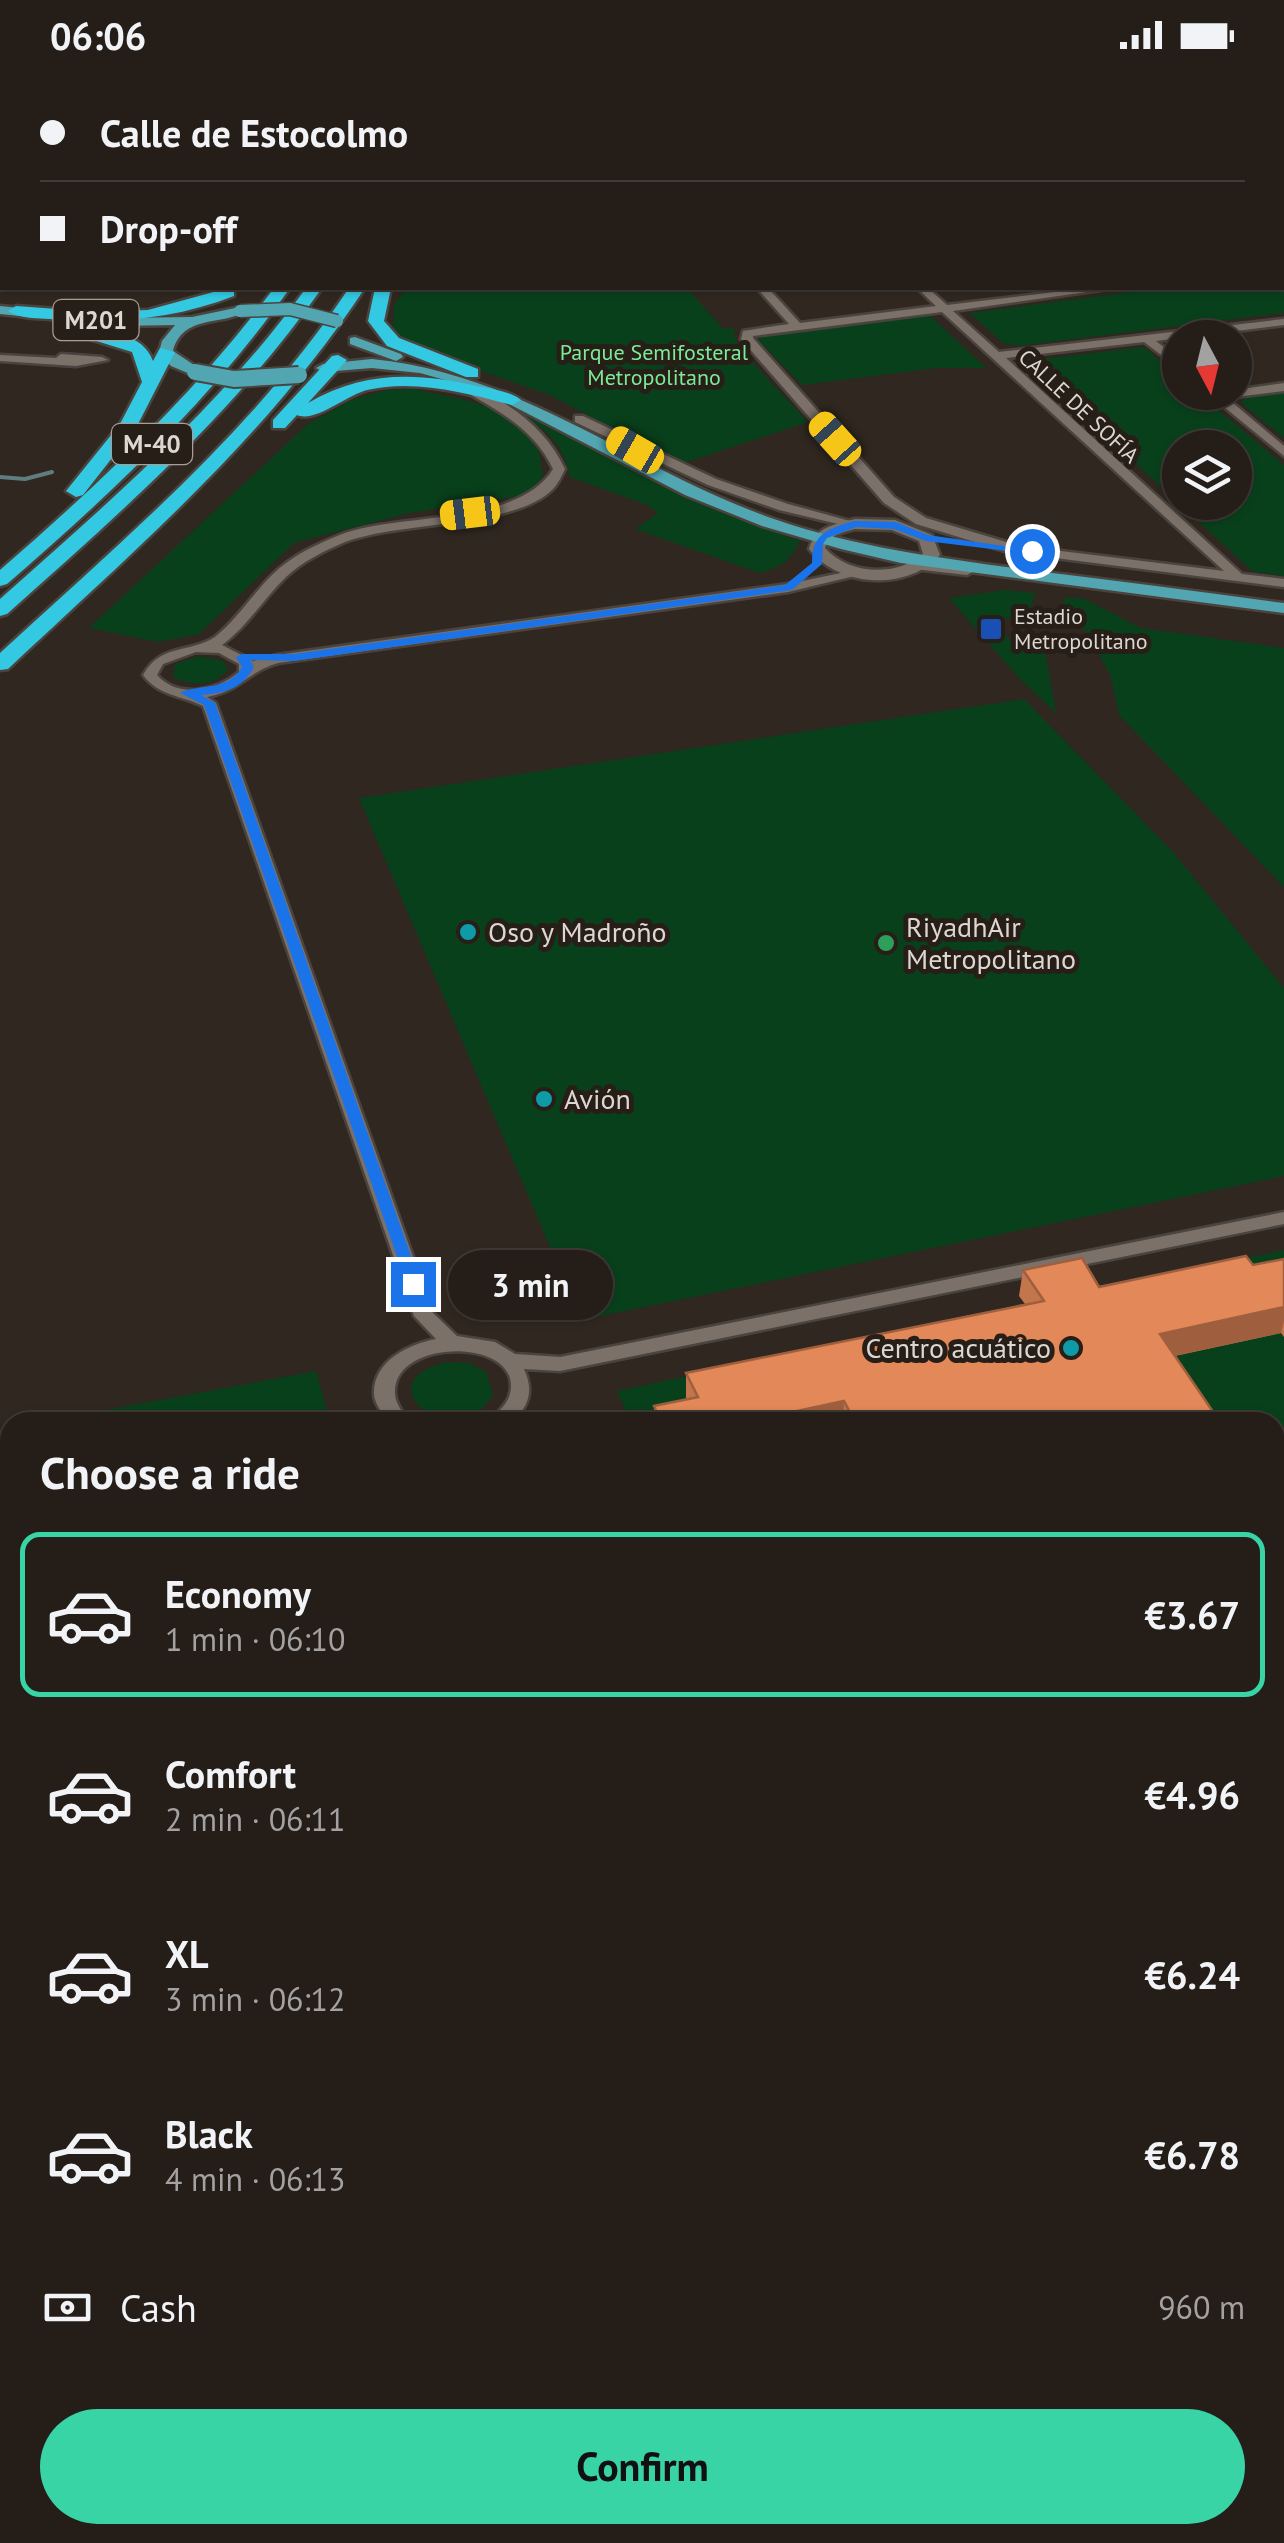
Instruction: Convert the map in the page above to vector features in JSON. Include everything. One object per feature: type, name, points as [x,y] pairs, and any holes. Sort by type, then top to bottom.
[{"type":"highway","points":[[4,316],[158,316],[232,290]]},
{"type":"highway","points":[[194,320],[232,290]]},
{"type":"highway","name":"M-40","points":[[0,579],[154,442],[225,364],[280,290]]},
{"type":"highway","name":"M-40","points":[[0,610],[187,445],[256,370],[313,290]]},
{"type":"highway","points":[[0,664],[227,454],[304,366],[357,290]]},
{"type":"highway","points":[[354,338],[381,290]]},
{"type":"highway","points":[[382,290],[376,321],[393,342],[497,383]]},
{"type":"highway","points":[[4,316],[128,342],[144,354],[150,381]]},
{"type":"highway","points":[[0,579],[17,553],[96,470],[128,426],[166,348]]},
{"type":"highway","points":[[0,664],[102,588],[260,444],[331,367]]},
{"type":"highway","points":[[260,444],[322,401],[363,384],[406,380],[466,387],[512,400]]},
{"type":"highway","points":[[0,626],[126,501]]},
{"type":"main road","points":[[822,542],[684,477],[580,419],[497,383],[378,352],[354,338],[337,321],[290,309],[240,311],[194,320],[166,348],[176,363],[195,372],[254,380],[331,367],[396,366],[454,379],[512,400],[690,491],[822,542],[1284,599]]},
{"type":"main road","name":"M201","points":[[4,316],[131,323],[194,320]]},
{"type":"main road","name":"M201","points":[[4,316],[130,332],[166,348]]},
{"type":"main road","points":[[331,367],[354,338]]},
{"type":"main road","points":[[926,555],[1000,570],[1284,608]]},
{"type":"street","points":[[764,290],[796,325]]},
{"type":"street","name":"CALLE DE SOFÍA","points":[[924,290],[1208,554],[1238,577]]},
{"type":"street","points":[[1080,290],[755,330],[747,333],[746,338],[889,500],[921,522],[1021,550],[1284,583]]},
{"type":"street","points":[[997,356],[1284,322]]},
{"type":"street","points":[[1146,338],[1162,351]]},
{"type":"street","points":[[0,358],[76,363],[102,360],[61,357]]},
{"type":"street","points":[[209,648],[231,631],[279,576],[315,552],[377,528],[517,506],[548,490],[559,470],[542,438],[520,418],[466,387]]},
{"type":"street","points":[[1252,390],[1284,387]]},
{"type":"street","points":[[1233,410],[1284,452]]},
{"type":"street","points":[[580,419],[712,482],[784,507],[854,524],[895,526],[926,555]]},
{"type":"street","points":[[788,588],[817,564],[822,542],[854,524]]},
{"type":"street","points":[[822,542],[835,566],[860,573]]},
{"type":"street","points":[[245,662],[241,680],[215,697],[161,687],[153,681],[152,668],[180,650],[209,648],[245,662],[277,659],[788,588],[860,573],[895,573],[926,555],[1021,550]]},
{"type":"street","points":[[1166,568],[1206,566],[1211,561],[1208,554]]},
{"type":"street","points":[[215,697],[424,1316],[452,1343]]},
{"type":"street","points":[[509,1361],[560,1364],[1284,1218]]},
{"type":"street","points":[[414,1352],[424,1316]]},
{"type":"street","points":[[389,1412],[383,1393],[386,1378],[414,1352],[452,1343],[494,1351],[509,1361],[521,1388],[518,1402],[509,1412]]},
{"type":"street","points":[[521,1388],[560,1364]]},
{"type":"green space","name":"Parque Semifosteral Metropolitano","points":[[405,290],[689,290],[722,328],[738,329],[733,332],[739,348],[808,422],[681,464],[550,395],[406,345],[393,332],[394,305]]},
{"type":"green space","points":[[1147,290],[1284,290],[1284,313],[1227,320],[1162,320],[1162,328],[1017,346],[1003,343],[970,313]]},
{"type":"green space","points":[[929,315],[986,368],[936,368],[802,385],[758,340],[765,333]]},
{"type":"green space","points":[[1144,347],[1162,362],[1162,410],[1218,410],[1242,430],[1162,430],[1162,488],[1025,361]]},
{"type":"green space","points":[[413,389],[494,410],[522,428],[538,442],[532,445],[538,448],[543,477],[527,493],[514,497],[409,513],[294,543],[199,634],[159,642],[89,628],[307,425],[351,400],[387,390]]},
{"type":"green space","points":[[1284,393],[1284,438],[1250,410],[1252,397]]},
{"type":"green space","points":[[513,406],[677,493],[800,541],[784,562],[760,573],[635,529],[658,513],[647,505],[570,477],[562,453],[549,435],[508,408]]},
{"type":"green space","points":[[1252,438],[1284,465],[1284,576],[1252,571],[1197,520],[1252,520]]},
{"type":"green space","points":[[1005,590],[1035,593],[1028,616],[993,620],[1013,643],[1032,641],[1046,656],[1056,713],[1018,677],[949,598]]},
{"type":"green space","points":[[1065,597],[1085,599],[1141,628],[1284,648],[1284,887],[1119,715],[1111,677],[1086,630],[1058,621]]},
{"type":"green space","points":[[199,656],[223,661],[228,669],[216,679],[202,683],[173,677],[175,664]]},
{"type":"green space","name":"RiyadhAir Metropolitano","points":[[1024,699],[1172,851],[1284,988],[1284,1176],[581,1320],[359,798]]},
{"type":"green space","name":"Centro acuático","points":[[1284,1250],[1284,1412],[626,1412],[617,1391]]},
{"type":"green space","points":[[447,1362],[469,1363],[486,1372],[493,1394],[478,1412],[428,1412],[413,1398],[412,1385],[422,1372]]},
{"type":"green space","points":[[316,1371],[327,1412],[95,1412]]},
{"type":"building","name":"Centro acuático","points":[[1246,1256],[1253,1265],[1284,1259],[1284,1307],[1160,1334],[1213,1412],[850,1412],[844,1401],[793,1412],[657,1412],[654,1406],[698,1397],[686,1373],[1044,1301],[1023,1270],[1082,1258],[1099,1287]]},
{"type":"waterway","points":[[0,477],[25,479],[52,472]]},
{"type":"place","name":"Estadio Metropolitano","points":[[991,629]]},
{"type":"place","name":"Oso y Madroño","points":[[468,932]]},
{"type":"place","name":"RiyadhAir Metropolitano","points":[[886,943]]},
{"type":"place","name":"Avión","points":[[544,1099]]},
{"type":"place","name":"Centro acuático","points":[[1071,1348]]},
{"type":"route","points":[[413,1284],[209,703],[186,693],[232,686],[246,674],[248,667],[242,657],[294,657],[788,588],[817,564],[817,544],[823,536],[854,524],[895,526],[926,538],[1032,551]]}]
